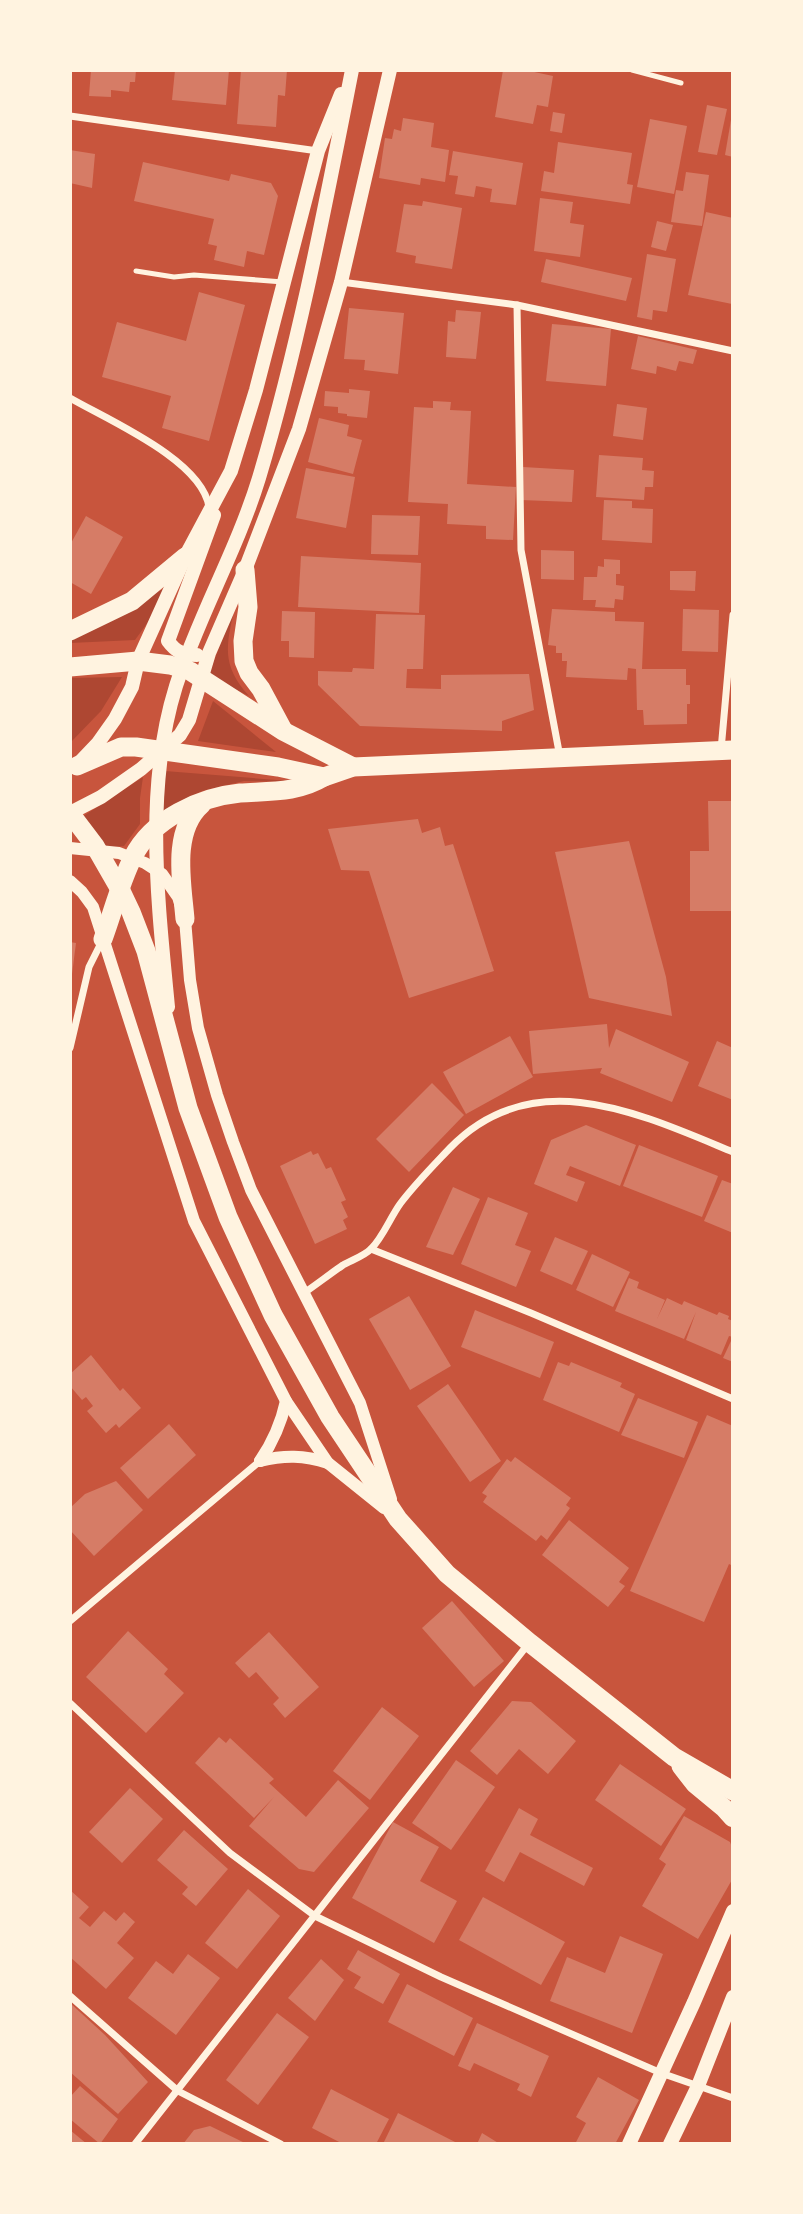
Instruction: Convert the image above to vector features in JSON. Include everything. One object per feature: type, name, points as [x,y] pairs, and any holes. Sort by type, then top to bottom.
[{"type":"highway","points":[[70,631],[132,601],[185,557]]},
{"type":"highway","points":[[245,570],[248,607],[243,640],[244,661],[284,731]]},
{"type":"highway","points":[[70,667],[138,661],[180,667],[284,731],[354,767]]},
{"type":"highway","points":[[73,768],[121,747],[136,747],[278,767],[324,777]]},
{"type":"highway","points":[[103,939],[132,858],[148,836],[165,820],[221,796],[301,788],[354,767],[727,751]]},
{"type":"highway","points":[[185,919],[182,879],[184,836],[191,817],[206,802]]},
{"type":"highway","points":[[70,813],[95,846],[122,892],[146,951],[188,1108],[228,1217],[273,1315],[330,1418],[398,1519],[447,1574],[530,1643],[674,1757],[733,1791]]},
{"type":"highway","points":[[674,1757],[695,1784],[733,1818]]},
{"type":"main road","points":[[209,653],[185,654],[174,650],[168,641],[230,471],[256,390],[318,151],[352,70]]},
{"type":"main road","points":[[170,1036],[158,888],[157,840],[160,772],[167,719],[177,684],[258,479],[292,356],[352,70]]},
{"type":"main road","points":[[70,813],[101,797],[141,769],[180,735],[189,720],[209,653],[245,570],[299,429],[341,282],[390,70]]},
{"type":"main road","points":[[73,768],[98,743],[132,687],[138,661],[185,557],[230,471]]},
{"type":"main road","points":[[629,2144],[733,1911]]},
{"type":"main road","points":[[670,2144],[698,2086],[733,1997]]},
{"type":"street","points":[[70,116],[318,151]]},
{"type":"street","points":[[341,282],[517,305],[733,351]]},
{"type":"street","points":[[517,305],[521,550],[560,758]]},
{"type":"street","points":[[70,398],[173,457],[202,488],[208,498],[209,508]]},
{"type":"street","points":[[727,751],[733,615]]},
{"type":"street","points":[[70,848],[118,853],[132,858],[162,874],[178,897],[185,919],[190,980],[198,1028],[217,1095],[251,1190],[360,1403],[398,1519]]},
{"type":"street","points":[[70,881],[93,907],[194,1221],[286,1401],[328,1463],[398,1519]]},
{"type":"street","points":[[70,1048],[89,967],[103,939]]},
{"type":"street","points":[[304,1293],[371,1249],[400,1205],[451,1146],[480,1121],[517,1106],[559,1102],[605,1106],[664,1124],[733,1152]]},
{"type":"street","points":[[371,1249],[531,1313],[733,1399]]},
{"type":"street","points":[[70,1621],[260,1461],[273,1443],[286,1401]]},
{"type":"street","points":[[260,1461],[294,1455],[312,1457],[328,1463]]},
{"type":"street","points":[[135,2144],[530,1643]]},
{"type":"street","points":[[70,1703],[230,1853],[315,1916],[441,1977],[661,2073],[733,2098]]},
{"type":"street","points":[[70,1996],[178,2091],[281,2144]]},
{"type":"lane","points":[[632,70],[681,83]]},
{"type":"lane","points":[[136,271],[174,277],[194,275],[285,282]]},
{"type":"shaded area","points":[[177,582],[135,640],[70,643],[70,637]]},
{"type":"shaded area","points":[[235,607],[229,633],[228,654],[234,674],[249,696],[208,676]]},
{"type":"shaded area","points":[[122,677],[101,711],[70,743],[70,678]]},
{"type":"shaded area","points":[[213,701],[276,752],[198,741]]},
{"type":"shaded area","points":[[165,771],[301,782],[244,781],[202,791],[161,812]]},
{"type":"shaded area","points":[[143,777],[140,824],[124,846],[104,848],[82,817]]},
{"type":"building","points":[[91,70],[136,70],[135,82],[130,82],[129,92],[111,90],[111,97],[89,96]]},
{"type":"building","points":[[175,70],[229,70],[226,105],[172,100]]},
{"type":"building","points":[[241,70],[287,70],[285,96],[278,95],[276,127],[237,124]]},
{"type":"building","points":[[503,70],[525,70],[553,76],[548,107],[537,105],[533,124],[495,117]]},
{"type":"building","points":[[707,105],[727,109],[717,155],[698,152]]},
{"type":"building","points":[[553,112],[565,114],[562,133],[550,131]]},
{"type":"building","points":[[733,114],[733,157],[725,155]]},
{"type":"building","points":[[403,118],[434,123],[431,147],[449,150],[445,182],[421,178],[420,185],[379,178],[385,138],[392,139],[394,129],[401,131]]},
{"type":"building","points":[[650,119],[687,126],[674,194],[637,187]]},
{"type":"building","points":[[558,142],[632,153],[627,184],[633,185],[630,204],[541,191],[544,171],[554,173]]},
{"type":"building","points":[[70,150],[95,154],[92,188],[70,183]]},
{"type":"building","points":[[453,151],[523,163],[516,205],[490,202],[492,189],[476,186],[474,197],[455,194],[458,176],[449,175]]},
{"type":"building","points":[[143,162],[229,181],[231,174],[271,183],[278,196],[264,255],[247,251],[244,267],[214,260],[217,246],[208,244],[214,219],[134,201]]},
{"type":"building","points":[[686,172],[709,175],[702,226],[671,222],[676,190],[683,191]]},
{"type":"building","points":[[540,198],[573,202],[570,223],[584,225],[580,257],[534,251]]},
{"type":"building","points":[[423,201],[462,208],[452,269],[415,263],[416,256],[396,252],[404,204],[422,206]]},
{"type":"building","points":[[706,212],[733,218],[732,304],[688,295]]},
{"type":"building","points":[[657,221],[673,225],[666,251],[651,247]]},
{"type":"building","points":[[647,254],[676,259],[667,312],[653,310],[652,320],[637,317]]},
{"type":"building","points":[[546,259],[632,278],[626,301],[541,282]]},
{"type":"building","points":[[199,292],[245,305],[209,441],[162,428],[171,396],[102,377],[117,322],[186,341]]},
{"type":"building","points":[[349,308],[404,313],[398,374],[364,370],[365,360],[344,359]]},
{"type":"building","points":[[456,310],[481,312],[476,359],[446,357],[448,321],[455,322]]},
{"type":"building","points":[[552,324],[611,329],[606,386],[546,381]]},
{"type":"building","points":[[638,336],[697,350],[693,364],[679,361],[676,371],[657,366],[656,374],[631,369]]},
{"type":"building","points":[[349,389],[370,391],[367,418],[347,416],[338,413],[338,407],[324,406],[325,391],[349,393]]},
{"type":"building","points":[[433,401],[451,402],[450,410],[471,411],[467,484],[516,487],[513,540],[486,539],[486,526],[447,524],[448,504],[408,502],[414,407],[433,408]]},
{"type":"building","points":[[617,404],[647,408],[643,440],[613,436]]},
{"type":"building","points":[[319,418],[349,425],[347,436],[362,440],[353,474],[308,462]]},
{"type":"building","points":[[599,455],[643,458],[642,470],[654,471],[653,487],[645,487],[644,500],[596,497]]},
{"type":"building","points":[[523,467],[574,470],[572,502],[521,500]]},
{"type":"building","points":[[306,468],[355,477],[346,528],[296,518]]},
{"type":"building","points":[[604,500],[632,501],[632,508],[653,509],[652,543],[602,540]]},
{"type":"building","points":[[372,515],[420,516],[418,555],[371,554]]},
{"type":"building","points":[[86,516],[123,537],[91,594],[70,582],[70,545]]},
{"type":"building","points":[[541,550],[574,551],[574,580],[541,579]]},
{"type":"building","points":[[301,556],[421,563],[419,613],[298,607]]},
{"type":"building","points":[[604,559],[620,560],[620,574],[616,574],[616,585],[624,586],[623,600],[615,599],[614,608],[595,607],[596,600],[583,600],[584,577],[597,577],[598,566],[604,567]]},
{"type":"building","points":[[670,571],[696,571],[695,591],[670,590]]},
{"type":"building","points":[[552,609],[615,612],[615,621],[644,622],[642,669],[686,669],[686,685],[690,685],[687,724],[644,725],[643,710],[637,710],[636,669],[628,668],[627,680],[566,677],[567,661],[562,661],[562,653],[556,653],[556,646],[548,645]]},
{"type":"building","points":[[683,609],[719,610],[718,652],[682,651]]},
{"type":"building","points":[[282,611],[315,612],[314,658],[289,657],[289,641],[281,641]]},
{"type":"building","points":[[376,614],[425,615],[423,669],[407,669],[406,688],[441,689],[441,675],[529,674],[534,710],[502,721],[502,731],[360,726],[318,685],[318,671],[352,672],[353,668],[374,669]]},
{"type":"building","points":[[708,801],[733,801],[733,911],[690,911],[690,851],[709,851]]},
{"type":"building","points":[[418,819],[422,833],[440,827],[445,846],[453,844],[494,971],[409,998],[369,871],[341,870],[328,829]]},
{"type":"building","points":[[629,841],[666,977],[672,1016],[589,998],[555,852]]},
{"type":"building","points":[[70,942],[76,943],[72,974],[70,974]]},
{"type":"building","points":[[607,1024],[609,1048],[616,1029],[689,1062],[672,1102],[600,1073],[602,1068],[533,1074],[529,1031]]},
{"type":"building","points":[[510,1036],[533,1077],[466,1114],[443,1072]]},
{"type":"building","points":[[717,1041],[733,1048],[733,1100],[698,1086]]},
{"type":"building","points":[[432,1083],[464,1115],[409,1172],[376,1139]]},
{"type":"building","points":[[586,1125],[636,1145],[620,1186],[570,1166],[566,1175],[585,1182],[577,1202],[534,1184],[551,1140]]},
{"type":"building","points":[[639,1145],[718,1176],[702,1217],[623,1186]]},
{"type":"building","points":[[311,1151],[313,1155],[318,1153],[326,1169],[331,1167],[346,1200],[341,1202],[348,1217],[343,1220],[347,1229],[315,1244],[280,1166]]},
{"type":"building","points":[[722,1180],[733,1184],[733,1233],[704,1221]]},
{"type":"building","points":[[453,1187],[480,1199],[453,1255],[426,1247]]},
{"type":"building","points":[[488,1197],[528,1213],[515,1245],[531,1251],[516,1287],[461,1264]]},
{"type":"building","points":[[555,1237],[588,1251],[572,1285],[540,1271]]},
{"type":"building","points":[[592,1254],[630,1272],[613,1307],[576,1290]]},
{"type":"building","points":[[629,1278],[639,1282],[637,1288],[665,1300],[657,1319],[667,1298],[682,1305],[684,1301],[717,1315],[719,1312],[729,1316],[728,1319],[733,1321],[733,1337],[729,1336],[721,1355],[686,1340],[696,1312],[684,1339],[615,1311]]},
{"type":"building","points":[[409,1296],[451,1366],[410,1390],[369,1319]]},
{"type":"building","points":[[475,1310],[554,1342],[540,1378],[461,1347]]},
{"type":"building","points":[[731,1341],[733,1342],[733,1362],[723,1358]]},
{"type":"building","points":[[91,1355],[120,1391],[123,1388],[141,1408],[119,1428],[116,1424],[106,1433],[87,1411],[93,1406],[86,1397],[82,1400],[70,1386],[70,1374]]},
{"type":"building","points":[[558,1362],[569,1366],[571,1362],[622,1383],[620,1387],[635,1394],[619,1432],[543,1400]]},
{"type":"building","points":[[448,1384],[501,1461],[470,1482],[417,1406]]},
{"type":"building","points":[[638,1398],[698,1422],[684,1458],[621,1435]]},
{"type":"building","points":[[707,1415],[733,1426],[733,1566],[729,1564],[704,1622],[630,1591]]},
{"type":"building","points":[[169,1424],[196,1455],[148,1499],[120,1468]]},
{"type":"building","points":[[515,1457],[571,1498],[566,1505],[570,1508],[547,1540],[541,1535],[536,1541],[483,1502],[487,1496],[482,1493],[507,1459],[511,1462]]},
{"type":"building","points":[[116,1481],[143,1510],[94,1556],[70,1530],[70,1508],[85,1494]]},
{"type":"building","points":[[569,1520],[629,1568],[619,1582],[625,1586],[608,1607],[542,1555]]},
{"type":"building","points":[[452,1601],[504,1661],[474,1687],[422,1628]]},
{"type":"building","points":[[128,1631],[168,1669],[164,1674],[184,1693],[146,1733],[86,1677]]},
{"type":"building","points":[[269,1632],[319,1687],[285,1718],[273,1704],[279,1698],[256,1672],[249,1678],[235,1663]]},
{"type":"building","points":[[512,1701],[531,1702],[576,1741],[548,1774],[519,1749],[497,1775],[470,1751]]},
{"type":"building","points":[[382,1707],[419,1736],[370,1800],[333,1771]]},
{"type":"building","points":[[219,1737],[226,1743],[230,1738],[274,1779],[269,1783],[306,1817],[338,1780],[369,1808],[314,1872],[299,1869],[249,1826],[274,1797],[254,1818],[195,1763]]},
{"type":"building","points":[[456,1760],[495,1787],[451,1850],[412,1823]]},
{"type":"building","points":[[620,1764],[686,1809],[661,1846],[595,1800]]},
{"type":"building","points":[[130,1788],[163,1819],[122,1863],[89,1832]]},
{"type":"building","points":[[519,1808],[538,1819],[530,1835],[593,1868],[584,1886],[520,1852],[504,1882],[485,1871]]},
{"type":"building","points":[[684,1816],[730,1842],[733,1850],[733,1878],[698,1939],[642,1906],[666,1864],[659,1859]]},
{"type":"building","points":[[393,1822],[439,1847],[420,1881],[457,1901],[434,1943],[352,1898]]},
{"type":"building","points":[[184,1830],[228,1869],[196,1906],[182,1894],[188,1887],[157,1860]]},
{"type":"building","points":[[248,1889],[280,1916],[237,1969],[205,1943]]},
{"type":"building","points":[[70,1890],[89,1907],[79,1918],[90,1927],[104,1911],[116,1921],[124,1912],[135,1922],[117,1943],[134,1958],[106,1989],[70,1957]]},
{"type":"building","points":[[483,1897],[565,1942],[541,1985],[459,1940]]},
{"type":"building","points":[[620,1936],[663,1954],[632,2033],[550,2001],[567,1957],[605,1973]]},
{"type":"building","points":[[358,1950],[400,1974],[383,2004],[354,1988],[361,1977],[347,1969]]},
{"type":"building","points":[[188,1954],[220,1978],[176,2035],[128,1998],[156,1961],[173,1974]]},
{"type":"building","points":[[321,1959],[344,1980],[315,2021],[288,1998]]},
{"type":"building","points":[[407,1984],[473,2018],[454,2056],[388,2022]]},
{"type":"building","points":[[70,2003],[105,2035],[148,2082],[118,2114],[70,2072]]},
{"type":"building","points":[[277,2013],[309,2037],[258,2105],[226,2080]]},
{"type":"building","points":[[477,2023],[549,2056],[531,2097],[517,2090],[520,2084],[474,2063],[470,2071],[458,2066]]},
{"type":"building","points":[[598,2077],[639,2100],[615,2144],[575,2144],[586,2123],[576,2117]]},
{"type":"building","points":[[80,2086],[118,2119],[100,2144],[70,2119],[70,2097]]},
{"type":"building","points":[[331,2089],[389,2119],[376,2144],[343,2144],[312,2128]]},
{"type":"building","points":[[398,2113],[459,2144],[383,2144]]},
{"type":"building","points":[[210,2126],[247,2144],[183,2144],[194,2130]]},
{"type":"building","points":[[70,2130],[87,2144],[70,2144]]},
{"type":"building","points":[[482,2133],[500,2144],[477,2144]]}]
